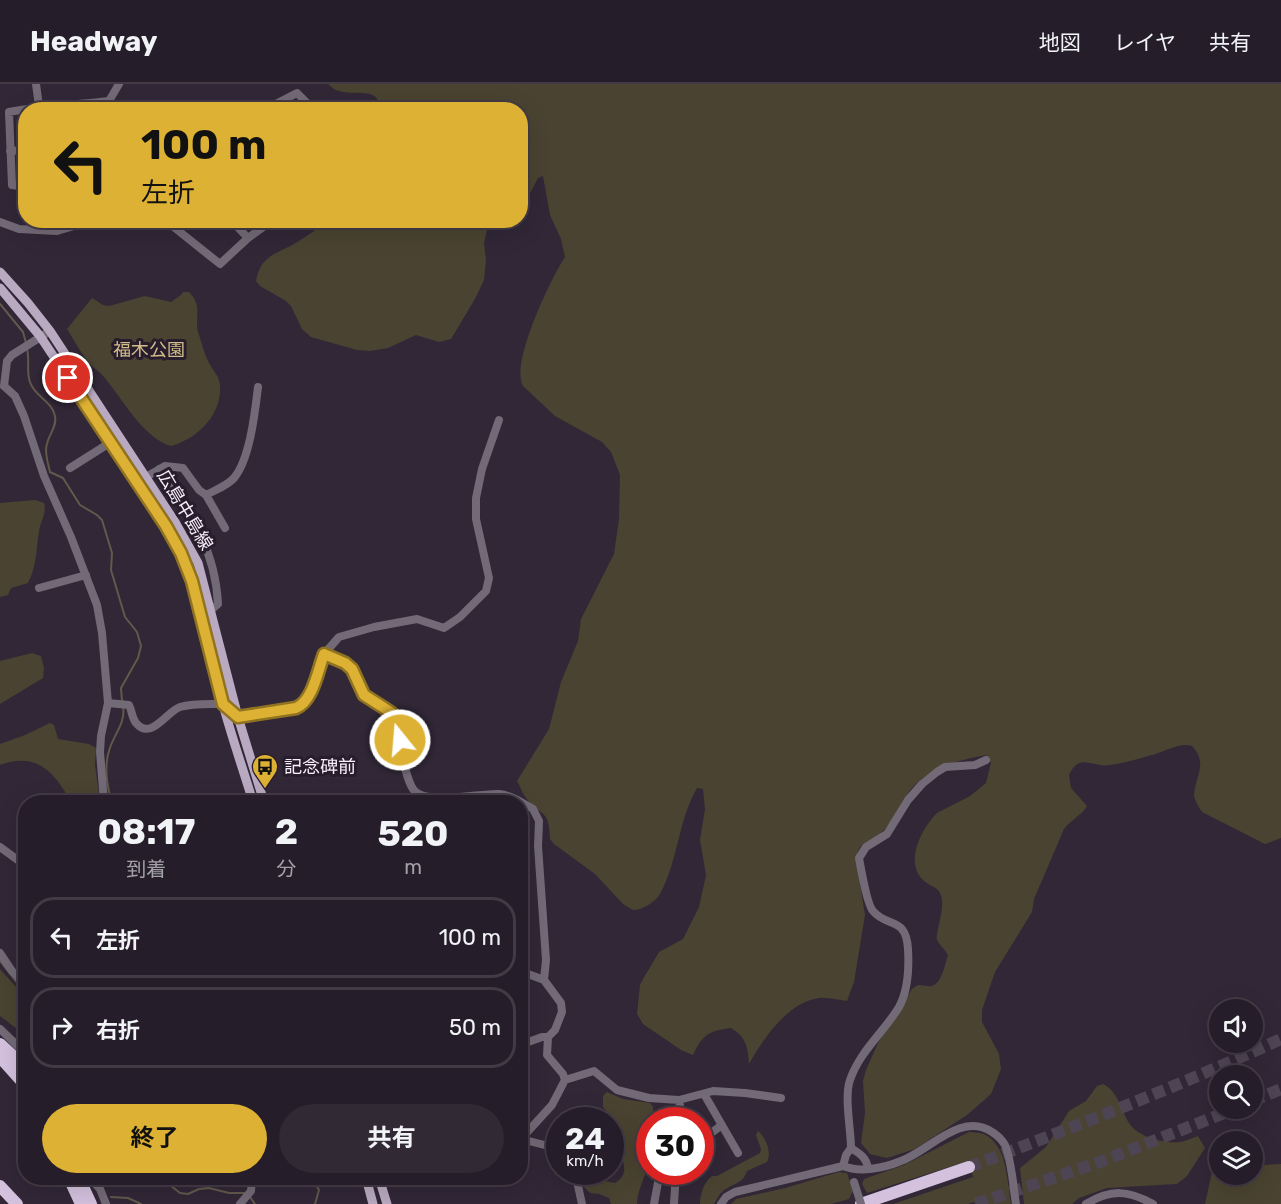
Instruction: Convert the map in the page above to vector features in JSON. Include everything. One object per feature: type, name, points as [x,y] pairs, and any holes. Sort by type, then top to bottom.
[{"type":"highway","points":[[0,1044],[18,1063]]},
{"type":"highway","points":[[0,1057],[18,1077]]},
{"type":"highway","points":[[861,1204],[969,1167]]},
{"type":"highway","points":[[72,1185],[81,1204]]},
{"type":"highway","points":[[82,1185],[91,1204]]},
{"type":"highway","points":[[0,1187],[9,1204]]},
{"type":"highway","points":[[0,1187],[17,1204]]},
{"type":"main road","name":"広島中島線","points":[[0,272],[50,331],[181,553],[192,581],[223,704],[251,795]]},
{"type":"main road","name":"広島中島線","points":[[0,288],[40,336],[115,439],[146,477],[198,563],[238,717],[262,795]]},
{"type":"main road","points":[[368,1185],[373,1204]]},
{"type":"main road","points":[[381,1185],[387,1204]]},
{"type":"street","points":[[36,84],[38,102]]},
{"type":"street","points":[[100,102],[109,101],[119,84]]},
{"type":"street","points":[[280,102],[297,93],[306,102]]},
{"type":"street","points":[[18,110],[9,111],[12,185],[18,186]]},
{"type":"street","points":[[10,151],[18,150]]},
{"type":"street","points":[[0,222],[19,229],[57,231],[65,228]]},
{"type":"street","points":[[175,228],[220,264],[262,228]]},
{"type":"street","points":[[239,228],[248,238]]},
{"type":"street","points":[[50,331],[12,355],[3,368],[2,387],[15,396],[24,416],[44,476],[86,575],[100,618],[108,703],[100,752],[103,795]]},
{"type":"street","points":[[206,495],[229,483],[237,473],[251,436],[258,387]]},
{"type":"street","points":[[228,720],[302,705],[312,688],[324,654],[339,637],[374,627],[417,619],[444,628],[460,617],[486,591],[489,578],[476,519],[476,498],[482,469],[499,420]]},
{"type":"street","points":[[70,468],[115,439]]},
{"type":"street","points":[[146,477],[165,466],[183,468],[199,490],[206,495],[225,528]]},
{"type":"street","points":[[159,469],[194,520],[208,550],[215,574],[218,604],[211,610],[200,614]]},
{"type":"street","points":[[39,588],[86,575]]},
{"type":"street","points":[[324,654],[345,663],[352,669],[364,695],[392,713],[413,790],[422,795]]},
{"type":"street","points":[[108,703],[129,705],[134,720],[139,726],[148,728],[154,728],[177,708],[223,704],[238,717]]},
{"type":"street","points":[[843,1166],[851,1148],[849,1081],[871,1043],[899,1006],[906,984],[908,947],[904,933],[898,924],[879,916],[872,910],[859,858],[866,847],[886,834],[908,800],[937,772],[945,767],[975,765],[986,760]]},
{"type":"street","points":[[468,795],[504,795]]},
{"type":"street","points":[[528,806],[533,808],[539,821],[538,846],[546,960],[544,980]]},
{"type":"street","points":[[0,847],[18,860]]},
{"type":"street","points":[[0,953],[18,977]]},
{"type":"street","points":[[528,974],[544,980],[561,1003],[562,1012],[555,1030],[548,1037],[547,1055],[563,1074],[565,1080]]},
{"type":"street","points":[[0,1029],[18,1046]]},
{"type":"street","points":[[528,1042],[548,1037]]},
{"type":"street","points":[[528,1131],[552,1105],[565,1080],[594,1071],[617,1090],[649,1098],[679,1100],[713,1091],[781,1098]]},
{"type":"street","points":[[704,1094],[738,1153]]},
{"type":"street","points":[[679,1100],[680,1107]]},
{"type":"street","points":[[714,1131],[722,1125]]},
{"type":"street","points":[[721,1204],[726,1197],[735,1192],[843,1166],[855,1170],[902,1161],[955,1130],[967,1126],[987,1129],[1004,1144],[1016,1204]]},
{"type":"street","points":[[528,1141],[546,1145]]},
{"type":"street","points":[[851,1148],[861,1154],[868,1168]]},
{"type":"street","points":[[855,1170],[854,1182],[861,1204]]},
{"type":"street","points":[[96,1185],[106,1204]]},
{"type":"street","points":[[240,1204],[251,1191],[251,1185]]},
{"type":"street","points":[[578,1185],[582,1204]]},
{"type":"street","points":[[654,1204],[657,1185]]},
{"type":"street","points":[[674,1204],[675,1185]]},
{"type":"street","points":[[1088,1204],[1106,1193],[1119,1191],[1153,1204]]},
{"type":"green space","points":[[328,84],[1281,84],[1281,838],[1265,844],[1202,812],[1194,794],[1200,764],[1197,752],[1192,746],[1177,746],[1157,754],[1110,765],[1087,762],[1073,768],[1069,775],[1071,788],[1087,806],[1064,829],[1034,899],[1032,912],[995,972],[982,1010],[982,1022],[999,1054],[1001,1069],[991,1094],[967,1115],[915,1149],[887,1158],[870,1154],[861,1143],[865,1113],[863,1081],[878,1043],[912,989],[918,985],[932,986],[943,973],[948,955],[937,940],[942,899],[937,889],[923,880],[918,873],[915,864],[917,845],[931,819],[937,813],[970,796],[986,783],[991,763],[987,755],[946,766],[927,775],[912,788],[885,829],[860,848],[856,858],[865,915],[854,982],[847,1001],[819,998],[797,1006],[769,1033],[749,1064],[745,1043],[740,1035],[731,1028],[708,1035],[700,1042],[693,1055],[681,1050],[643,1024],[637,1014],[640,985],[659,952],[683,939],[699,907],[706,875],[700,840],[705,809],[703,789],[697,788],[691,801],[671,868],[660,894],[648,905],[633,910],[623,904],[595,874],[554,844],[550,839],[546,817],[528,800],[528,795],[524,795],[517,781],[549,729],[561,682],[578,641],[581,619],[614,554],[619,519],[620,475],[611,452],[602,442],[555,416],[523,386],[520,375],[522,360],[534,321],[565,257],[561,239],[550,215],[543,176],[538,178],[528,196],[528,102],[379,102],[370,94],[335,90]]},
{"type":"green space","points":[[317,228],[487,228],[484,243],[486,261],[484,280],[451,339],[439,342],[416,335],[388,348],[370,351],[357,350],[311,337],[302,329],[291,306],[256,281],[258,272],[267,259]]},
{"type":"green space","name":"福木公園","points":[[183,292],[189,292],[196,303],[197,329],[207,358],[219,379],[220,397],[212,416],[198,432],[181,443],[171,446],[161,442],[142,426],[104,377],[87,361],[67,329],[92,298],[109,306],[145,296],[171,302]]},
{"type":"green space","points":[[35,500],[44,503],[45,510],[31,577],[28,583],[11,588],[8,595],[0,597],[0,503]]},
{"type":"green space","points":[[32,653],[41,656],[44,668],[43,678],[0,704],[0,661]]},
{"type":"green space","points":[[50,723],[54,725],[58,739],[89,744],[96,748],[95,765],[99,795],[66,795],[51,774],[35,763],[13,761],[0,765],[0,744]]},
{"type":"green space","points":[[0,969],[18,989],[18,1030],[0,1016]]},
{"type":"green space","points":[[1103,1084],[1116,1096],[1133,1128],[1145,1136],[1159,1141],[1182,1142],[1198,1136],[1205,1148],[1187,1176],[1177,1184],[1107,1188],[1079,1198],[1072,1204],[1024,1204],[1020,1168],[1046,1147],[1069,1111],[1086,1101],[1097,1086]]},
{"type":"green space","points":[[607,1092],[623,1099],[650,1103],[653,1107],[636,1107],[636,1185],[641,1185],[637,1204],[611,1204],[609,1198],[590,1193],[584,1187],[585,1185],[624,1185],[624,1107],[603,1107],[603,1096]]},
{"type":"green space","points":[[758,1131],[767,1145],[769,1154],[767,1162],[747,1171],[740,1181],[722,1192],[714,1204],[700,1204],[703,1188],[705,1185],[714,1185],[714,1176],[760,1153],[761,1149],[756,1135]]},
{"type":"green space","points":[[969,1132],[984,1134],[998,1147],[1005,1165],[1011,1204],[975,1204],[974,1202],[968,1204],[893,1204],[973,1177],[968,1161],[867,1193],[862,1184],[864,1179],[904,1165]]},
{"type":"green space","points":[[1281,1164],[1281,1204],[1205,1204],[1209,1185],[1263,1185],[1263,1165]]},
{"type":"green space","points":[[839,1172],[847,1173],[853,1191],[849,1199],[831,1204],[731,1204],[736,1199]]},
{"type":"waterway","points":[[0,304],[23,332],[26,343]]},
{"type":"waterway","points":[[27,349],[28,374],[32,387],[50,406],[55,416],[55,424],[46,447],[50,472],[63,478],[80,505],[102,520],[112,553],[111,570],[125,617],[137,632],[141,646],[138,658],[121,688],[122,701]]},
{"type":"waterway","points":[[110,795],[106,770],[107,757],[123,718],[123,706]]},
{"type":"waterway","points":[[0,961],[18,984]]},
{"type":"waterway","points":[[170,1185],[180,1193],[188,1194],[209,1188],[229,1193],[244,1193],[255,1204]]},
{"type":"waterway","points":[[315,1204],[319,1190],[316,1185]]},
{"type":"waterway","points":[[111,1197],[128,1198],[141,1204]]},
{"type":"tunnel","points":[[969,1167],[1126,1106],[1281,1039]]},
{"type":"tunnel","points":[[1263,1096],[1281,1089]]},
{"type":"tunnel","points":[[976,1204],[1100,1162],[1209,1119]]},
{"type":"place","name":"記念碑前","points":[[265,790]]},
{"type":"route","points":[[68,378],[166,526],[181,553],[192,581],[223,704],[238,717],[296,708],[305,702],[324,654],[345,663],[352,669],[364,695],[392,713],[400,740]]}]
